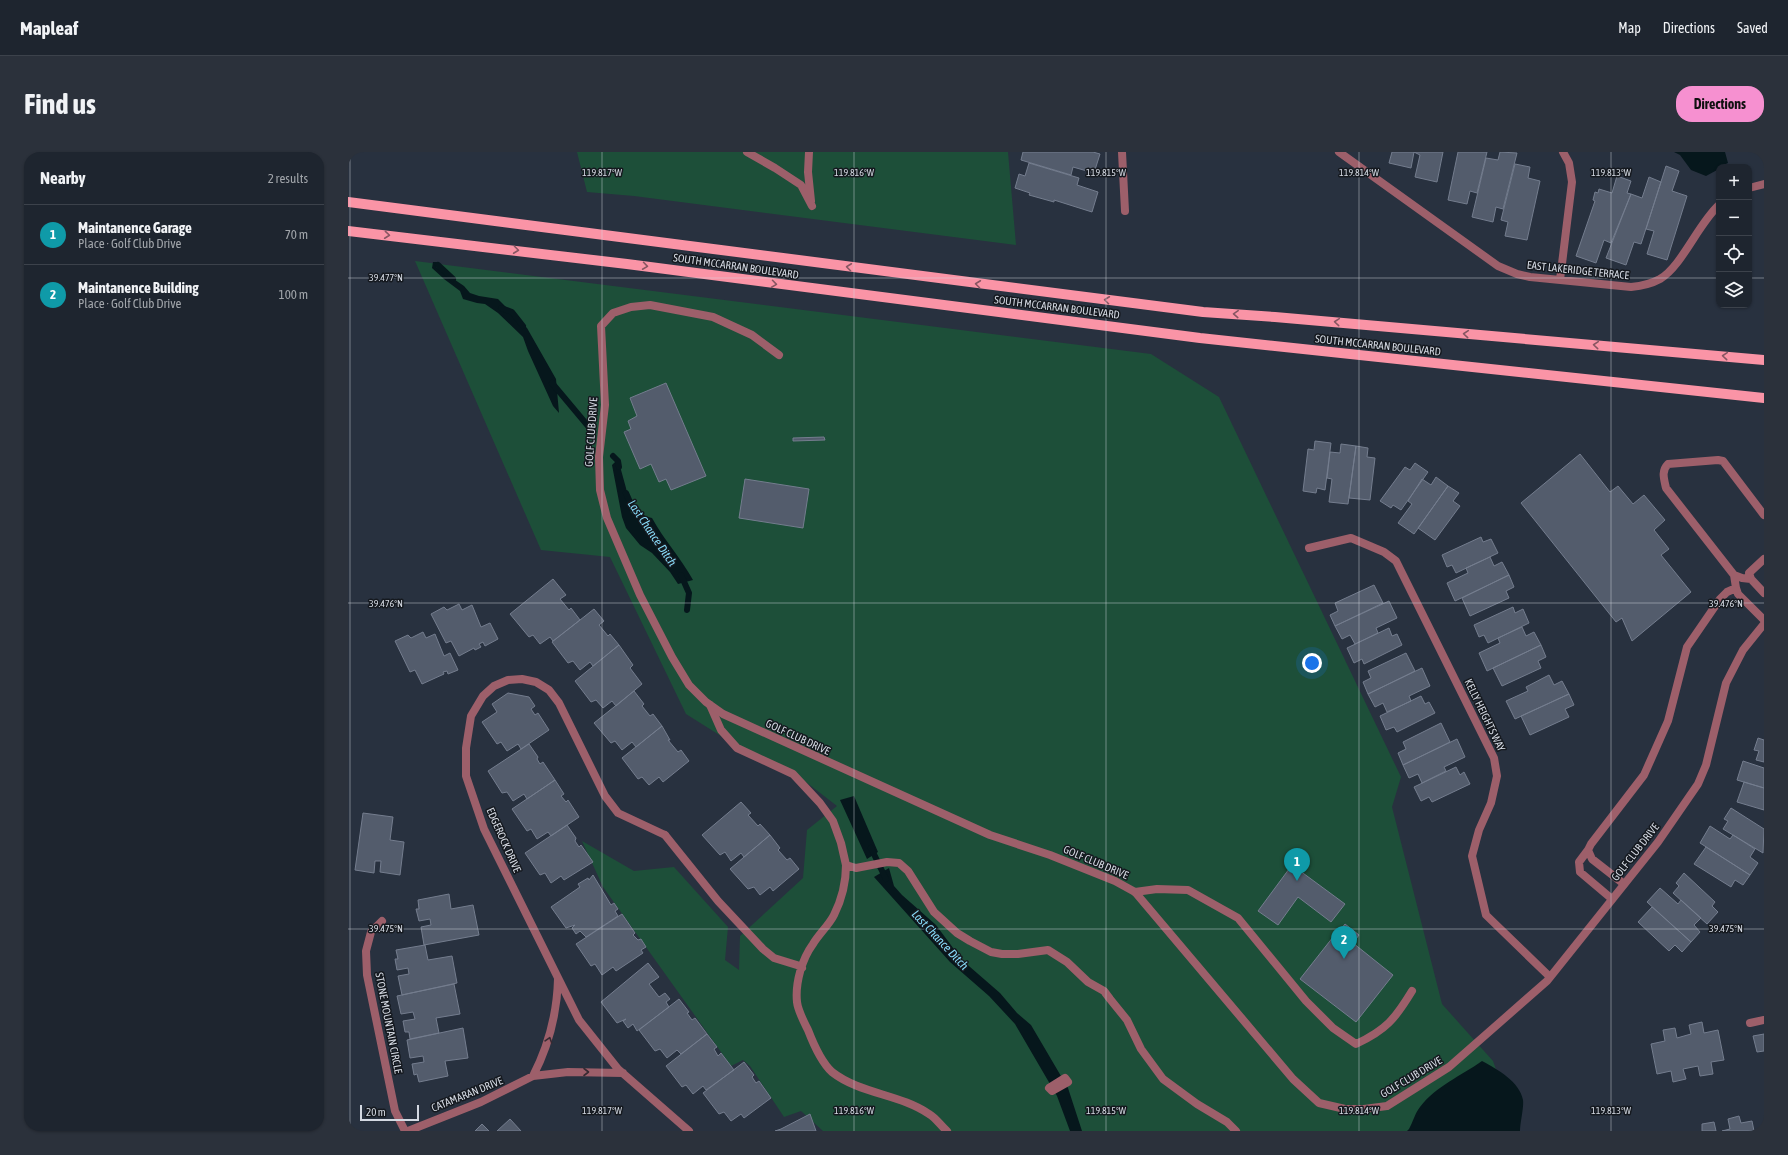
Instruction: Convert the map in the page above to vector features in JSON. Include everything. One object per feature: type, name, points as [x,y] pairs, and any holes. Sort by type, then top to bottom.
[{"type":"main road","name":"SOUTH MCCARRAN BOULEVARD","points":[[348,202],[1203,312],[1764,360]]},
{"type":"main road","name":"SOUTH MCCARRAN BOULEVARD","points":[[348,231],[627,264],[1200,338],[1764,398]]},
{"type":"street","points":[[747,152],[775,168],[801,186],[812,206],[808,172],[809,152]]},
{"type":"street","points":[[1122,152],[1124,211]]},
{"type":"street","name":"EAST LAKERIDGE TERRACE","points":[[1340,152],[1498,266],[1517,274],[1631,287],[1643,286],[1660,279],[1673,268],[1709,214],[1716,207]]},
{"type":"street","points":[[1560,280],[1572,182],[1569,163],[1563,152]]},
{"type":"street","points":[[1752,187],[1764,184]]},
{"type":"street","name":"GOLF CLUB DRIVE","points":[[779,355],[752,335],[713,317],[650,305],[631,307],[613,313],[600,326],[605,405],[598,457],[600,490],[607,518],[640,595],[672,658],[689,684],[710,705],[723,714],[990,835],[1072,863],[1115,881],[1135,892],[1293,1079],[1319,1103],[1345,1109],[1364,1109],[1387,1106],[1450,1067],[1550,976],[1658,842],[1698,784],[1708,758],[1726,683],[1743,650],[1764,624]]},
{"type":"street","points":[[1764,514],[1723,461],[1718,460],[1668,464],[1664,468],[1663,476],[1666,488],[1734,575],[1738,594],[1764,620]]},
{"type":"street","name":"KELLY HEIGHTS WAY","points":[[1309,548],[1351,538],[1384,552],[1396,561],[1494,758],[1497,776],[1491,803],[1479,830],[1472,856],[1486,915],[1550,976]]},
{"type":"street","points":[[1764,559],[1749,573],[1751,579],[1764,593]]},
{"type":"street","points":[[1734,575],[1751,579]]},
{"type":"street","points":[[1612,899],[1580,872],[1579,862],[1588,850],[1590,844],[1644,775],[1668,721],[1687,647],[1720,599],[1727,592],[1736,588]]},
{"type":"street","name":"EDGEROCK DRIVE","points":[[689,1131],[623,1073],[579,1020],[484,829],[466,776],[466,748],[471,716],[483,696],[494,686],[508,680],[515,679],[536,682],[549,690],[559,703],[605,796],[618,813],[665,835],[718,901],[763,948],[774,958],[800,966],[802,968]]},
{"type":"street","points":[[710,705],[721,730],[736,748],[793,774],[820,803],[833,821],[842,843],[846,865],[846,877],[841,897],[834,915],[812,945],[798,981],[797,1003],[810,1036],[821,1057],[831,1071],[845,1081],[901,1101],[930,1114],[947,1131]]},
{"type":"street","points":[[1588,850],[1592,859],[1624,884]]},
{"type":"street","points":[[846,865],[856,868],[887,862],[900,863],[904,866],[934,912],[957,933],[970,941],[991,952],[1002,954],[1018,954],[1048,950],[1067,962],[1088,982],[1104,992],[1110,999],[1127,1020],[1141,1049],[1163,1079],[1197,1104],[1227,1122],[1236,1131]]},
{"type":"street","points":[[1135,892],[1157,889],[1188,890],[1238,918],[1306,1001],[1333,1028],[1356,1044],[1375,1035],[1397,1015],[1412,990]]},
{"type":"street","name":"STONE MOUNTAIN CIRCLE","points":[[382,921],[371,932],[366,951],[367,975],[395,1111],[405,1131]]},
{"type":"street","points":[[533,1076],[544,1054],[551,1035],[556,1009],[558,976]]},
{"type":"street","points":[[1750,1023],[1764,1020]]},
{"type":"street","name":"CATAMARAN DRIVE","points":[[408,1131],[482,1102],[533,1076],[568,1072],[623,1073]]},
{"type":"green space","points":[[577,152],[1008,152],[1016,245],[634,196],[587,192]]},
{"type":"green space","points":[[415,261],[1151,354],[1219,397],[1401,777],[1392,807],[1442,1004],[1493,1061],[1518,1131],[823,1131],[801,1111],[784,1117],[750,1066],[743,1060],[731,1066],[603,887],[582,841],[634,871],[674,867],[728,927],[725,960],[739,970],[740,936],[803,878],[807,830],[837,806],[802,779],[748,753],[686,714],[610,557],[541,550]]},
{"type":"water","points":[[1674,152],[1725,152],[1728,163],[1716,164],[1716,171],[1706,176],[1691,170],[1680,155]]},
{"type":"water","points":[[433,262],[437,262],[436,267],[464,286],[470,293],[498,299],[527,328],[556,379],[559,413],[553,406],[523,337],[498,313],[485,304],[463,299],[460,291],[432,268]]},
{"type":"water","points":[[618,459],[631,513],[652,518],[693,580],[678,584],[670,572],[652,553],[640,545],[626,528],[622,517],[612,465]]},
{"type":"water","points":[[854,796],[878,852],[867,859],[840,800]]},
{"type":"water","points":[[889,868],[894,886],[902,895],[936,925],[962,960],[1000,993],[1017,1013],[1031,1025],[1068,1088],[1082,1131],[1070,1131],[1057,1096],[1015,1024],[989,996],[950,962],[874,877]]},
{"type":"water","points":[[1482,1061],[1507,1077],[1513,1082],[1521,1093],[1523,1103],[1520,1131],[1407,1131],[1418,1109],[1433,1093]]},
{"type":"building","points":[[1023,152],[1093,152],[1100,154],[1094,173],[1073,167],[1071,175],[1021,160]]},
{"type":"building","points":[[1392,152],[1414,152],[1411,168],[1389,163]]},
{"type":"building","points":[[1414,152],[1443,152],[1437,182],[1415,177],[1420,155]]},
{"type":"building","points":[[1458,152],[1487,152],[1477,193],[1470,191],[1467,204],[1448,200]]},
{"type":"building","points":[[1500,152],[1517,153],[1503,209],[1496,207],[1493,222],[1472,217],[1486,158],[1498,160]]},
{"type":"building","points":[[1029,163],[1079,178],[1077,185],[1098,192],[1092,212],[1054,200],[1054,202],[1029,195],[1030,193],[1015,188],[1019,174],[1025,176]]},
{"type":"building","points":[[1515,164],[1530,167],[1528,178],[1540,181],[1527,240],[1505,236],[1508,222],[1501,220]]},
{"type":"building","points":[[1666,166],[1679,171],[1672,191],[1687,196],[1667,260],[1647,254],[1654,231],[1646,229]]},
{"type":"building","points":[[1617,176],[1631,181],[1627,193],[1631,194],[1611,243],[1604,240],[1596,263],[1576,256],[1595,201],[1593,200],[1595,192],[1598,193],[1599,189],[1612,193]]},
{"type":"building","points":[[1649,177],[1661,182],[1641,244],[1634,242],[1626,265],[1606,258],[1631,194],[1642,198]]},
{"type":"building","points":[[666,383],[706,476],[671,490],[666,479],[659,482],[651,464],[640,469],[624,432],[631,429],[628,421],[637,416],[630,398]]},
{"type":"building","points":[[824,437],[825,440],[793,441],[793,438]]},
{"type":"building","points":[[1315,441],[1331,443],[1325,490],[1317,488],[1316,493],[1303,491],[1308,449],[1314,450]]},
{"type":"building","points":[[1341,444],[1356,446],[1348,504],[1329,502],[1332,479],[1327,478],[1330,452],[1340,453]]},
{"type":"building","points":[[1356,446],[1368,448],[1367,457],[1375,458],[1370,500],[1349,498]]},
{"type":"building","points":[[1580,454],[1610,492],[1618,486],[1633,504],[1644,495],[1665,520],[1654,530],[1669,549],[1661,555],[1691,592],[1632,641],[1622,618],[1616,622],[1521,503]]},
{"type":"building","points":[[1415,463],[1428,472],[1401,510],[1393,505],[1391,508],[1380,501],[1405,467],[1410,470]]},
{"type":"building","points":[[1436,477],[1448,486],[1414,534],[1398,523],[1412,504],[1408,501],[1422,479],[1431,485]]},
{"type":"building","points":[[745,479],[809,489],[803,528],[739,518]]},
{"type":"building","points":[[1448,486],[1459,493],[1453,501],[1460,506],[1435,540],[1418,528]]},
{"type":"building","points":[[1481,537],[1483,542],[1491,539],[1498,553],[1456,573],[1452,565],[1447,567],[1442,555]]},
{"type":"building","points":[[1490,557],[1494,566],[1502,562],[1509,575],[1455,601],[1447,583],[1468,573],[1466,568]]},
{"type":"building","points":[[1509,575],[1514,587],[1506,591],[1509,598],[1470,616],[1462,598]]},
{"type":"building","points":[[553,579],[566,595],[560,599],[569,610],[571,608],[580,620],[553,641],[550,637],[540,644],[533,635],[529,637],[510,614]]},
{"type":"building","points":[[1374,585],[1383,603],[1335,626],[1330,615],[1338,611],[1335,603]]},
{"type":"building","points":[[1389,601],[1397,618],[1376,628],[1378,633],[1355,644],[1350,635],[1342,639],[1335,626]]},
{"type":"building","points":[[459,604],[462,610],[472,605],[481,627],[490,623],[498,639],[485,646],[483,642],[479,644],[481,647],[475,650],[474,648],[459,656],[451,641],[446,643],[431,614],[444,607],[447,610]]},
{"type":"building","points":[[1513,607],[1515,613],[1523,609],[1529,623],[1488,643],[1484,635],[1479,637],[1474,625]]},
{"type":"building","points":[[594,609],[604,621],[599,625],[608,636],[610,634],[619,645],[593,666],[590,662],[580,670],[573,661],[568,663],[552,642]]},
{"type":"building","points":[[1522,627],[1526,636],[1534,632],[1541,645],[1487,671],[1479,653],[1500,643],[1498,638]]},
{"type":"building","points":[[1389,628],[1392,636],[1397,634],[1402,645],[1364,664],[1362,659],[1354,663],[1347,648]]},
{"type":"building","points":[[423,632],[426,638],[435,634],[444,656],[450,653],[458,670],[448,674],[447,671],[443,672],[444,674],[422,684],[415,670],[410,672],[395,641],[408,635],[411,638]]},
{"type":"building","points":[[619,645],[633,665],[630,668],[642,684],[616,706],[612,701],[603,708],[596,700],[591,702],[575,681]]},
{"type":"building","points":[[1541,645],[1546,657],[1538,661],[1541,668],[1502,686],[1493,668]]},
{"type":"building","points":[[1406,653],[1415,671],[1368,694],[1363,682],[1371,678],[1368,671]]},
{"type":"building","points":[[1422,668],[1430,686],[1409,696],[1411,701],[1387,712],[1383,703],[1375,707],[1368,694]]},
{"type":"building","points":[[1549,675],[1554,685],[1562,681],[1569,694],[1515,719],[1506,701],[1528,691],[1526,687]]},
{"type":"building","points":[[634,691],[644,704],[642,706],[650,716],[653,714],[662,726],[636,747],[632,742],[622,750],[615,741],[611,743],[594,723]]},
{"type":"building","points":[[508,693],[529,697],[535,706],[531,709],[535,715],[538,713],[549,730],[521,749],[518,744],[507,751],[501,742],[497,744],[482,722],[497,712],[492,704]]},
{"type":"building","points":[[1569,694],[1574,705],[1565,709],[1569,717],[1530,735],[1521,716]]},
{"type":"building","points":[[1421,696],[1425,704],[1429,702],[1435,713],[1397,732],[1394,727],[1386,730],[1380,716]]},
{"type":"building","points":[[1441,723],[1450,742],[1403,765],[1398,753],[1406,749],[1403,742]]},
{"type":"building","points":[[662,726],[670,740],[668,740],[678,752],[681,750],[689,761],[663,782],[659,777],[649,785],[642,777],[638,779],[622,758]]},
{"type":"building","points":[[1758,738],[1764,740],[1764,762],[1756,760],[1759,751],[1754,750]]},
{"type":"building","points":[[1457,739],[1465,757],[1444,767],[1446,771],[1422,783],[1418,774],[1409,778],[1403,765]]},
{"type":"building","points":[[529,744],[538,757],[537,759],[540,764],[543,762],[555,780],[527,799],[524,794],[513,801],[507,792],[502,793],[488,771]]},
{"type":"building","points":[[1743,761],[1764,768],[1764,788],[1737,780]]},
{"type":"building","points":[[1456,767],[1460,775],[1464,772],[1470,784],[1432,802],[1429,797],[1421,801],[1414,787]]},
{"type":"building","points":[[555,780],[564,794],[561,796],[566,802],[568,800],[579,817],[551,836],[548,832],[537,839],[531,829],[527,831],[512,809]]},
{"type":"building","points":[[1744,782],[1764,788],[1764,810],[1737,802]]},
{"type":"building","points":[[741,802],[751,813],[748,815],[758,826],[760,824],[770,835],[744,857],[741,853],[731,861],[725,852],[720,855],[702,835]]},
{"type":"building","points":[[1731,808],[1764,829],[1763,853],[1723,829],[1728,821],[1724,819]]},
{"type":"building","points":[[363,813],[393,817],[390,840],[404,842],[400,875],[380,872],[381,861],[375,861],[374,873],[355,870]]},
{"type":"building","points":[[567,825],[576,838],[575,841],[579,847],[581,845],[593,862],[564,880],[561,876],[551,883],[545,873],[540,875],[525,853]]},
{"type":"building","points":[[1710,826],[1730,839],[1733,835],[1755,849],[1750,857],[1758,863],[1750,875],[1700,843]]},
{"type":"building","points":[[770,835],[780,848],[778,850],[787,860],[790,858],[799,869],[773,891],[770,887],[760,895],[754,887],[748,889],[730,869]]},
{"type":"building","points":[[1706,847],[1750,875],[1743,885],[1735,880],[1731,887],[1694,864]]},
{"type":"building","points":[[1292,865],[1345,904],[1331,922],[1298,897],[1278,925],[1258,911]]},
{"type":"building","points":[[1684,873],[1715,902],[1712,906],[1718,912],[1707,924],[1673,893],[1679,886],[1676,883]]},
{"type":"building","points":[[593,875],[611,905],[614,903],[618,909],[615,911],[618,916],[586,937],[580,931],[576,934],[572,928],[575,925],[566,928],[551,907],[580,887],[578,884],[588,878],[589,880]]},
{"type":"building","points":[[1660,888],[1678,904],[1681,900],[1701,918],[1694,925],[1700,932],[1691,942],[1647,902]]},
{"type":"building","points":[[449,894],[451,909],[473,905],[479,935],[424,945],[421,927],[431,925],[430,919],[419,921],[416,909],[419,909],[418,900]]},
{"type":"building","points":[[1652,907],[1691,942],[1682,952],[1675,945],[1669,951],[1638,922]]},
{"type":"building","points":[[622,914],[635,933],[633,935],[638,940],[641,939],[646,947],[641,950],[643,953],[616,971],[613,967],[602,975],[595,964],[591,966],[576,944]]},
{"type":"building","points":[[1345,924],[1359,935],[1353,943],[1393,975],[1356,1022],[1300,979]]},
{"type":"building","points":[[425,945],[428,960],[452,956],[457,983],[402,995],[398,976],[409,974],[408,968],[397,970],[395,959],[398,959],[396,950]]},
{"type":"building","points":[[648,963],[659,977],[649,984],[659,997],[665,993],[670,999],[666,1002],[669,1007],[637,1031],[633,1024],[628,1028],[623,1021],[626,1019],[617,1023],[601,1002]]},
{"type":"building","points":[[454,984],[460,1014],[436,1018],[439,1033],[410,1039],[409,1032],[405,1032],[403,1021],[415,1019],[413,1012],[401,1014],[397,996]]},
{"type":"building","points":[[679,999],[689,1012],[687,1013],[692,1020],[695,1018],[707,1034],[681,1054],[677,1050],[667,1058],[660,1049],[655,1051],[639,1030]]},
{"type":"building","points":[[1702,1022],[1704,1033],[1718,1030],[1724,1060],[1711,1062],[1713,1074],[1700,1076],[1698,1066],[1683,1069],[1686,1079],[1673,1082],[1671,1071],[1657,1074],[1651,1044],[1665,1041],[1663,1030],[1675,1028],[1677,1038],[1691,1034],[1689,1025]]},
{"type":"building","points":[[463,1028],[468,1058],[445,1061],[448,1076],[419,1082],[417,1074],[414,1075],[412,1064],[424,1062],[423,1056],[410,1058],[407,1040]]},
{"type":"building","points":[[707,1034],[717,1047],[714,1049],[718,1056],[721,1053],[734,1070],[706,1090],[703,1086],[693,1094],[686,1085],[682,1087],[666,1066]]},
{"type":"building","points":[[1764,1034],[1764,1051],[1757,1052],[1753,1036]]},
{"type":"building","points":[[744,1062],[754,1075],[752,1077],[756,1083],[759,1081],[771,1098],[744,1118],[741,1114],[731,1121],[724,1112],[719,1114],[703,1093]]},
{"type":"building","points":[[810,1114],[816,1131],[775,1131],[781,1129]]},
{"type":"building","points":[[1739,1116],[1741,1123],[1752,1121],[1754,1131],[1722,1131],[1730,1129],[1728,1119]]},
{"type":"building","points":[[510,1119],[521,1131],[497,1131]]},
{"type":"building","points":[[1714,1122],[1716,1131],[1702,1131],[1702,1124]]},
{"type":"building","points":[[482,1124],[489,1131],[475,1131]]},
{"type":"waterway","name":"Last Chance Ditch","points":[[438,265],[453,279]]},
{"type":"waterway","name":"Last Chance Ditch","points":[[501,308],[512,312],[523,326]]},
{"type":"waterway","name":"Last Chance Ditch","points":[[552,383],[588,426]]},
{"type":"waterway","name":"Last Chance Ditch","points":[[613,456],[618,461],[619,467]]},
{"type":"waterway","name":"Last Chance Ditch","points":[[626,493],[633,509],[644,519]]},
{"type":"waterway","name":"Last Chance Ditch","points":[[681,575],[689,593],[687,610]]},
{"type":"waterway","name":"Last Chance Ditch","points":[[871,848],[886,879]]},
{"type":"place","name":"Maintanence Garage","points":[[1297,881]]},
{"type":"place","name":"Maintanence Building","points":[[1344,959]]}]
